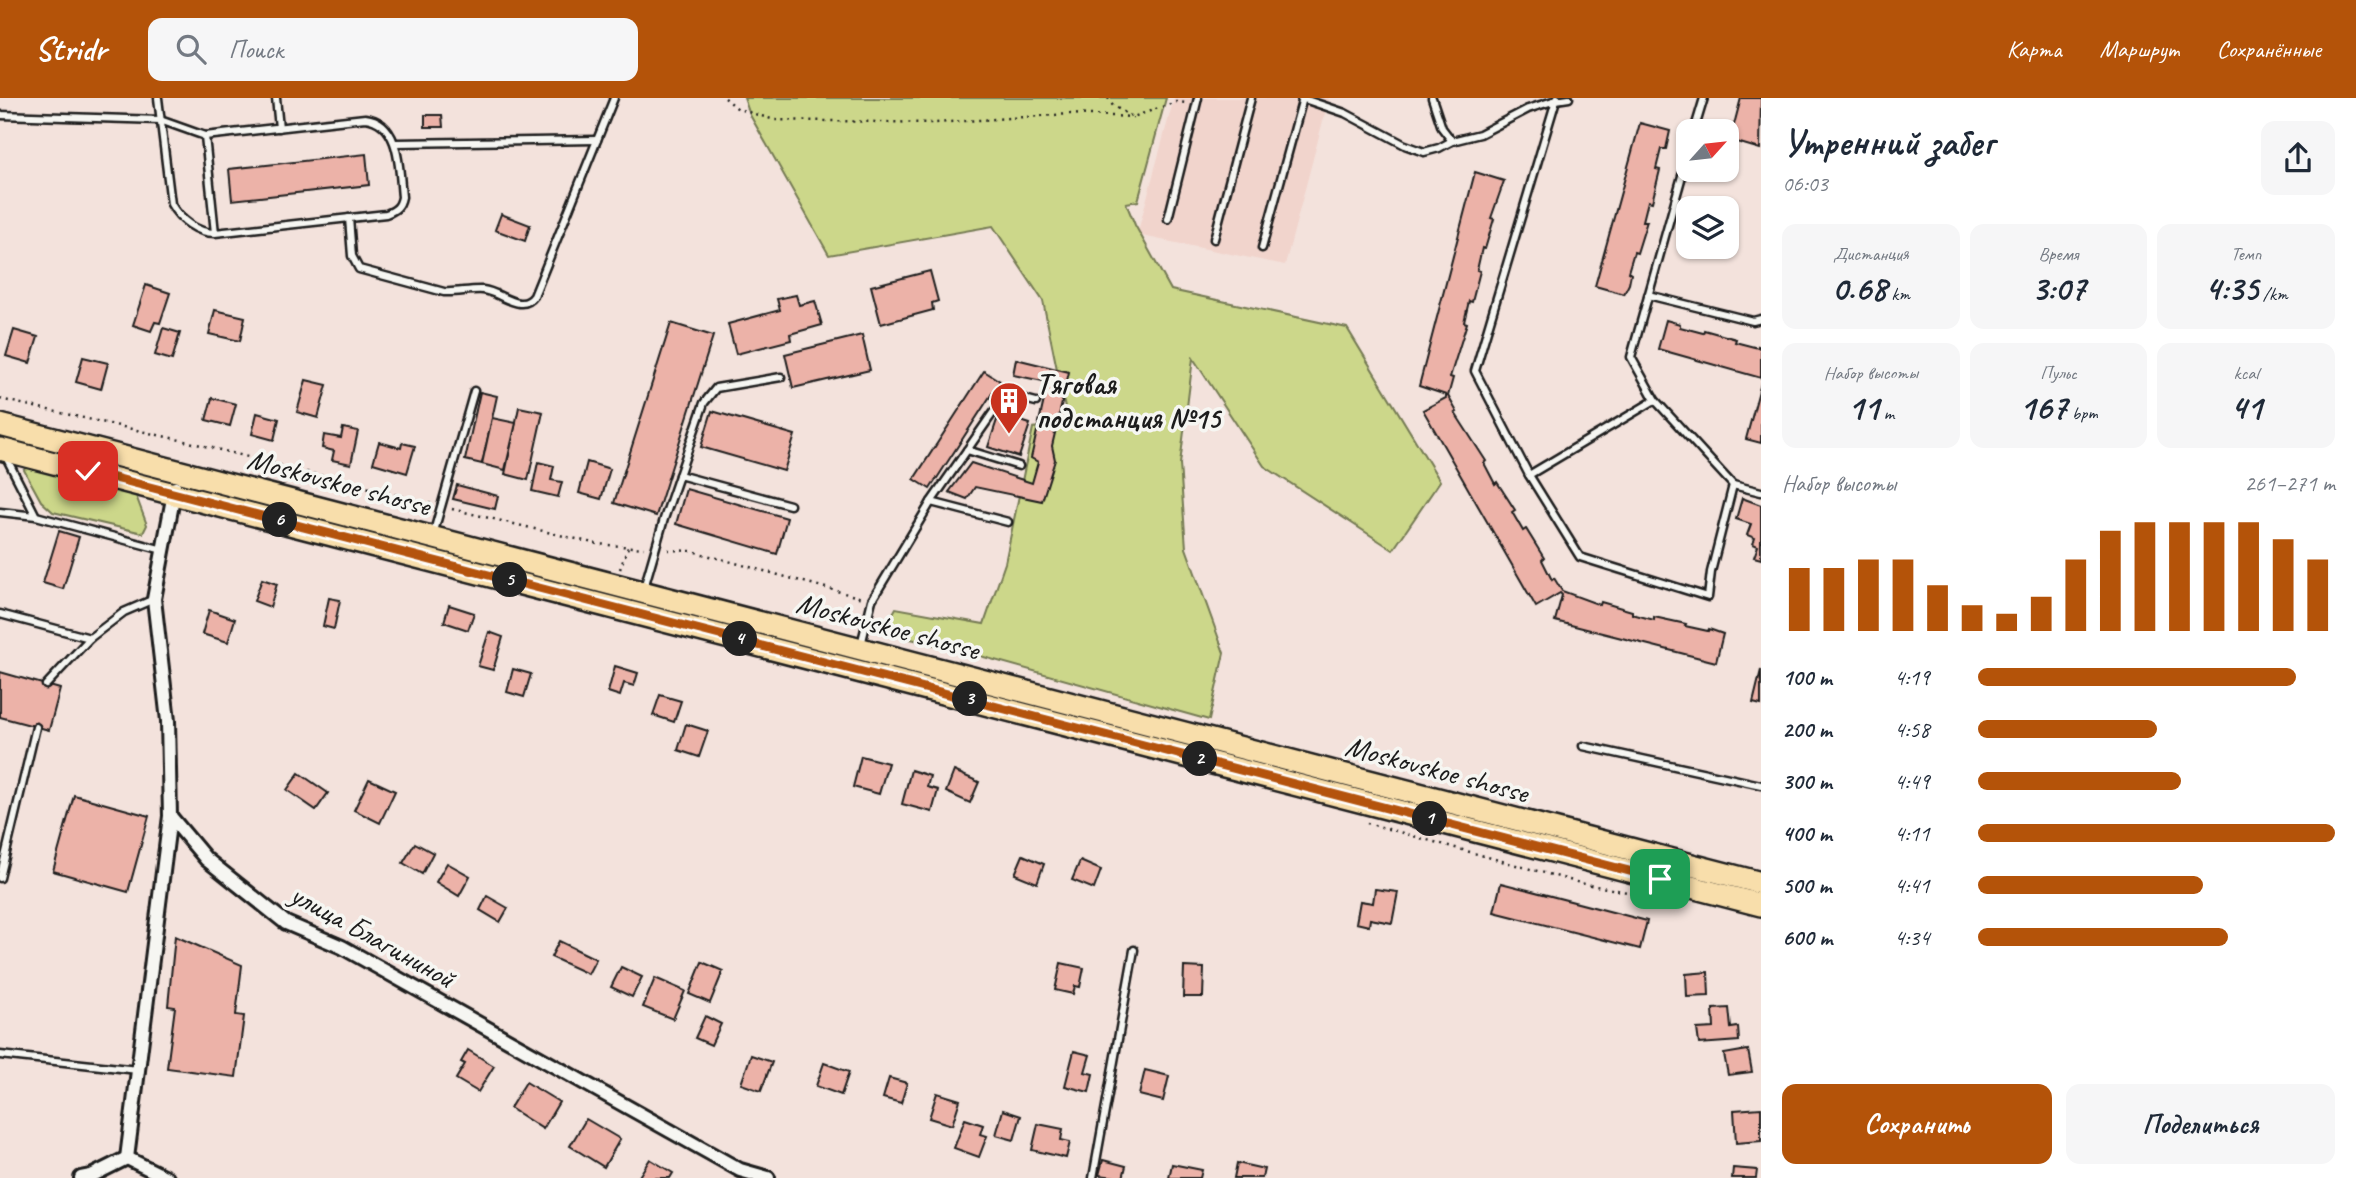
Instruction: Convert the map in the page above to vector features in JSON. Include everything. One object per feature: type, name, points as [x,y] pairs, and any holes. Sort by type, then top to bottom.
[{"type":"main road","name":"Moskovskoe shosse","points":[[0,425],[1761,883]]},
{"type":"main road","name":"Moskovskoe shosse","points":[[1,449],[1761,905]]},
{"type":"street","points":[[127,1158],[170,816],[168,721],[155,599],[178,471]]},
{"type":"street","name":"улица Благининой","points":[[170,816],[205,859],[286,923],[342,947],[740,1170],[768,1178]]},
{"type":"street","points":[[80,1178],[91,1176],[127,1158]]},
{"type":"street","points":[[127,1158],[167,1178]]},
{"type":"lane","points":[[0,115],[160,120],[205,136],[372,119],[384,128],[396,143],[401,205],[386,214],[215,233],[201,231],[180,216],[171,204],[160,120],[158,98]]},
{"type":"lane","points":[[276,98],[279,128]]},
{"type":"lane","points":[[349,218],[352,256],[359,269],[444,292],[483,290],[524,304],[530,302],[614,98]]},
{"type":"lane","points":[[1214,239],[1251,98]]},
{"type":"lane","points":[[1262,248],[1303,98],[1345,113],[1405,145],[1424,152],[1480,134],[1528,109],[1557,99],[1569,98]]},
{"type":"lane","points":[[1432,98],[1442,128],[1452,141]]},
{"type":"lane","points":[[1698,119],[1704,98]]},
{"type":"lane","points":[[1557,99],[1475,371],[1529,475],[1580,557],[1709,597],[1711,572],[1733,485]]},
{"type":"lane","points":[[1168,219],[1197,101]]},
{"type":"lane","points":[[205,136],[215,233]]},
{"type":"lane","points":[[396,143],[597,140]]},
{"type":"lane","points":[[1680,182],[1631,356],[1655,400],[1733,485],[1761,492]]},
{"type":"lane","points":[[1648,295],[1753,321],[1761,319]]},
{"type":"lane","points":[[643,593],[654,549],[704,403],[716,388],[781,377]]},
{"type":"lane","points":[[432,537],[474,391]]},
{"type":"lane","points":[[859,650],[872,600],[932,502],[1006,394],[1036,402]]},
{"type":"lane","points":[[1529,475],[1655,400]]},
{"type":"lane","points":[[1,449],[36,516]]},
{"type":"lane","points":[[967,450],[1019,466]]},
{"type":"lane","points":[[679,475],[790,505]]},
{"type":"lane","points":[[932,502],[1008,522]]},
{"type":"lane","points":[[0,512],[36,516],[163,550]]},
{"type":"lane","points":[[46,685],[90,638],[124,612],[155,599]]},
{"type":"lane","points":[[0,614],[90,638]]},
{"type":"lane","points":[[0,878],[36,727]]},
{"type":"lane","points":[[1583,746],[1761,785]]},
{"type":"lane","points":[[1093,1178],[1134,950]]},
{"type":"lane","points":[[0,1055],[138,1070]]},
{"type":"path","points":[[725,98],[738,108],[775,120],[935,123],[1070,114],[1133,117],[1176,102],[1197,101]]},
{"type":"path","points":[[1108,98],[1113,106],[1133,117]]},
{"type":"shaded area","points":[[1174,98],[1329,98],[1285,265],[1137,235]]},
{"type":"green space","points":[[744,98],[1166,98],[1138,201],[1126,203],[1135,225],[1171,290],[1347,328],[1440,481],[1393,550],[1264,466],[1193,358],[1180,464],[1186,548],[1224,653],[1209,720],[973,654],[882,632],[896,608],[984,624],[1005,563],[1033,428],[1068,423],[1043,301],[993,226],[829,255],[750,115]]},
{"type":"green space","points":[[27,464],[135,493],[147,525],[143,533],[53,512],[41,501],[24,470]]},
{"type":"building","points":[[1741,98],[1761,98],[1760,149],[1740,143],[1740,119],[1736,119]]},
{"type":"building","points":[[425,115],[442,115],[443,127],[425,127]]},
{"type":"building","points":[[1640,123],[1670,131],[1666,149],[1661,149],[1656,169],[1660,170],[1652,202],[1648,201],[1643,221],[1647,221],[1637,253],[1634,252],[1628,272],[1631,274],[1629,284],[1624,294],[1595,286]]},
{"type":"building","points":[[366,154],[369,185],[232,200],[229,169]]},
{"type":"building","points":[[1475,172],[1504,181],[1491,218],[1494,219],[1485,249],[1482,248],[1477,270],[1480,271],[1472,302],[1469,301],[1464,322],[1467,323],[1450,377],[1453,378],[1448,396],[1457,412],[1455,413],[1486,461],[1484,463],[1495,484],[1497,482],[1515,510],[1512,512],[1523,531],[1526,529],[1544,558],[1542,560],[1552,580],[1554,578],[1562,591],[1654,620],[1654,617],[1723,634],[1716,662],[1555,621],[1562,595],[1560,593],[1536,607],[1423,410],[1446,398],[1446,395],[1419,386]]},
{"type":"building","points":[[501,214],[530,225],[525,241],[495,230]]},
{"type":"building","points":[[930,271],[938,301],[932,303],[933,310],[881,324],[871,286]]},
{"type":"building","points":[[146,285],[170,293],[160,323],[155,322],[151,331],[133,325]]},
{"type":"building","points":[[796,295],[799,305],[815,301],[822,325],[790,334],[791,340],[736,354],[728,324],[780,310],[777,299]]},
{"type":"building","points":[[215,310],[245,317],[240,341],[209,334]]},
{"type":"building","points":[[1666,320],[1680,324],[1680,327],[1703,333],[1704,330],[1736,339],[1735,342],[1761,347],[1761,378],[1658,349]]},
{"type":"building","points":[[671,323],[713,336],[656,516],[614,503]]},
{"type":"building","points":[[163,328],[180,333],[172,360],[155,355]]},
{"type":"building","points":[[14,330],[38,337],[30,363],[6,356]]},
{"type":"building","points":[[862,335],[870,370],[793,388],[785,354]]},
{"type":"building","points":[[83,357],[108,363],[101,389],[76,382]]},
{"type":"building","points":[[1016,359],[1069,372],[1052,446],[1055,460],[1042,501],[975,487],[967,499],[949,492],[971,463],[1032,483],[1038,462],[1031,458],[1048,382],[1013,375]]},
{"type":"building","points":[[984,371],[1000,381],[930,489],[914,479]]},
{"type":"building","points":[[306,380],[327,385],[318,418],[297,412]]},
{"type":"building","points":[[1761,383],[1761,443],[1746,439]]},
{"type":"building","points":[[480,392],[497,396],[482,464],[465,460]]},
{"type":"building","points":[[212,398],[236,404],[230,426],[206,420]]},
{"type":"building","points":[[519,407],[543,412],[528,480],[505,474]]},
{"type":"building","points":[[712,411],[795,435],[784,471],[701,447]]},
{"type":"building","points":[[257,413],[279,419],[274,440],[252,434]]},
{"type":"building","name":"Тяговая подстанция №15","points":[[999,414],[1030,424],[1019,457],[988,447]]},
{"type":"building","points":[[492,418],[516,423],[505,470],[482,464]]},
{"type":"building","points":[[343,428],[358,431],[351,464],[332,460],[334,451],[322,448],[324,435],[341,438]]},
{"type":"building","points":[[379,442],[401,448],[402,443],[415,446],[407,473],[373,463]]},
{"type":"building","points":[[538,462],[554,466],[551,480],[562,482],[558,497],[532,491]]},
{"type":"building","points":[[587,462],[610,469],[601,499],[579,493]]},
{"type":"building","points":[[457,485],[498,496],[495,509],[453,499]]},
{"type":"building","points":[[686,489],[787,518],[777,554],[676,524]]},
{"type":"building","points":[[1742,498],[1761,505],[1761,559],[1754,557],[1758,546],[1753,544],[1755,538],[1747,535],[1751,524],[1736,519]]},
{"type":"building","points":[[59,531],[79,537],[63,589],[43,583]]},
{"type":"building","points":[[262,579],[277,584],[270,607],[254,601]]},
{"type":"building","points":[[329,598],[340,600],[334,629],[323,626]]},
{"type":"building","points":[[449,605],[474,613],[468,630],[444,622]]},
{"type":"building","points":[[209,610],[235,619],[228,642],[202,634]]},
{"type":"building","points":[[489,632],[503,637],[493,670],[478,666]]},
{"type":"building","points":[[615,666],[638,673],[634,686],[624,683],[620,696],[608,692]]},
{"type":"building","points":[[513,669],[531,674],[524,697],[507,692]]},
{"type":"building","points":[[1761,670],[1761,705],[1753,703]]},
{"type":"building","points":[[0,672],[60,689],[49,730],[0,717]]},
{"type":"building","points":[[660,695],[681,701],[674,722],[653,715]]},
{"type":"building","points":[[686,724],[708,731],[699,757],[678,750]]},
{"type":"building","points":[[861,756],[888,763],[879,794],[853,787]]},
{"type":"building","points":[[911,770],[930,776],[927,787],[938,790],[932,812],[902,804]]},
{"type":"building","points":[[954,771],[979,782],[970,803],[946,792]]},
{"type":"building","points":[[299,773],[328,793],[316,810],[287,790]]},
{"type":"building","points":[[369,779],[395,791],[380,823],[354,810]]},
{"type":"building","points":[[74,795],[149,816],[128,892],[53,871]]},
{"type":"building","points":[[415,843],[433,853],[422,874],[403,863]]},
{"type":"building","points":[[1023,855],[1044,864],[1037,883],[1015,874]]},
{"type":"building","points":[[1080,861],[1101,870],[1094,889],[1072,880]]},
{"type":"building","points":[[447,863],[470,876],[459,896],[436,882]]},
{"type":"building","points":[[1501,883],[1647,921],[1640,949],[1494,912]]},
{"type":"building","points":[[1375,889],[1398,892],[1392,923],[1370,919],[1369,926],[1356,923],[1360,901],[1373,903]]},
{"type":"building","points":[[487,896],[508,908],[500,922],[480,910]]},
{"type":"building","points":[[175,936],[242,965],[236,1015],[244,1016],[236,1077],[167,1068],[175,1007],[168,1006]]},
{"type":"building","points":[[559,941],[596,959],[588,974],[551,957]]},
{"type":"building","points":[[702,962],[723,971],[710,1003],[689,994]]},
{"type":"building","points":[[1061,963],[1084,968],[1080,987],[1075,986],[1073,994],[1055,990]]},
{"type":"building","points":[[621,967],[642,977],[632,997],[611,987]]},
{"type":"building","points":[[1184,967],[1204,968],[1203,997],[1183,997]]},
{"type":"building","points":[[1708,972],[1709,996],[1687,997],[1686,974]]},
{"type":"building","points":[[655,978],[685,991],[673,1019],[643,1007]]},
{"type":"building","points":[[1729,1008],[1731,1028],[1738,1027],[1739,1041],[1699,1044],[1697,1029],[1714,1028],[1713,1009]]},
{"type":"building","points":[[705,1016],[721,1024],[711,1045],[695,1038]]},
{"type":"building","points":[[468,1050],[494,1066],[478,1092],[456,1079],[465,1064],[461,1062]]},
{"type":"building","points":[[1748,1050],[1752,1072],[1728,1075],[1724,1054]]},
{"type":"building","points":[[1074,1051],[1090,1055],[1085,1072],[1093,1074],[1089,1092],[1065,1086]]},
{"type":"building","points":[[751,1055],[772,1062],[761,1091],[741,1084]]},
{"type":"building","points":[[824,1063],[849,1072],[841,1095],[816,1086]]},
{"type":"building","points":[[1145,1070],[1169,1076],[1163,1101],[1139,1095]]},
{"type":"building","points":[[889,1078],[907,1083],[901,1103],[883,1098]]},
{"type":"building","points":[[526,1082],[559,1102],[543,1129],[510,1108]]},
{"type":"building","points":[[937,1093],[960,1100],[952,1125],[929,1118]]},
{"type":"building","points":[[1761,1108],[1761,1141],[1736,1143],[1734,1110]]},
{"type":"building","points":[[1003,1110],[1021,1116],[1014,1140],[996,1135]]},
{"type":"building","points":[[586,1119],[620,1139],[604,1167],[570,1146]]},
{"type":"building","points":[[965,1119],[983,1125],[980,1134],[987,1136],[979,1157],[954,1148]]},
{"type":"building","points":[[1038,1124],[1063,1129],[1061,1140],[1070,1142],[1066,1158],[1032,1150]]},
{"type":"building","points":[[650,1159],[673,1173],[670,1178],[638,1178]]},
{"type":"building","points":[[1103,1160],[1126,1166],[1123,1178],[1099,1175]]},
{"type":"building","points":[[1237,1163],[1264,1169],[1262,1178],[1234,1178]]},
{"type":"building","points":[[1172,1164],[1202,1170],[1200,1178],[1169,1178]]},
{"type":"building","points":[[1733,1168],[1757,1170],[1756,1178],[1732,1178]]},
{"type":"place","name":"Тяговая подстанция №15","points":[[1009,435]]},
{"type":"route","points":[[88,471],[1660,879]]}]
